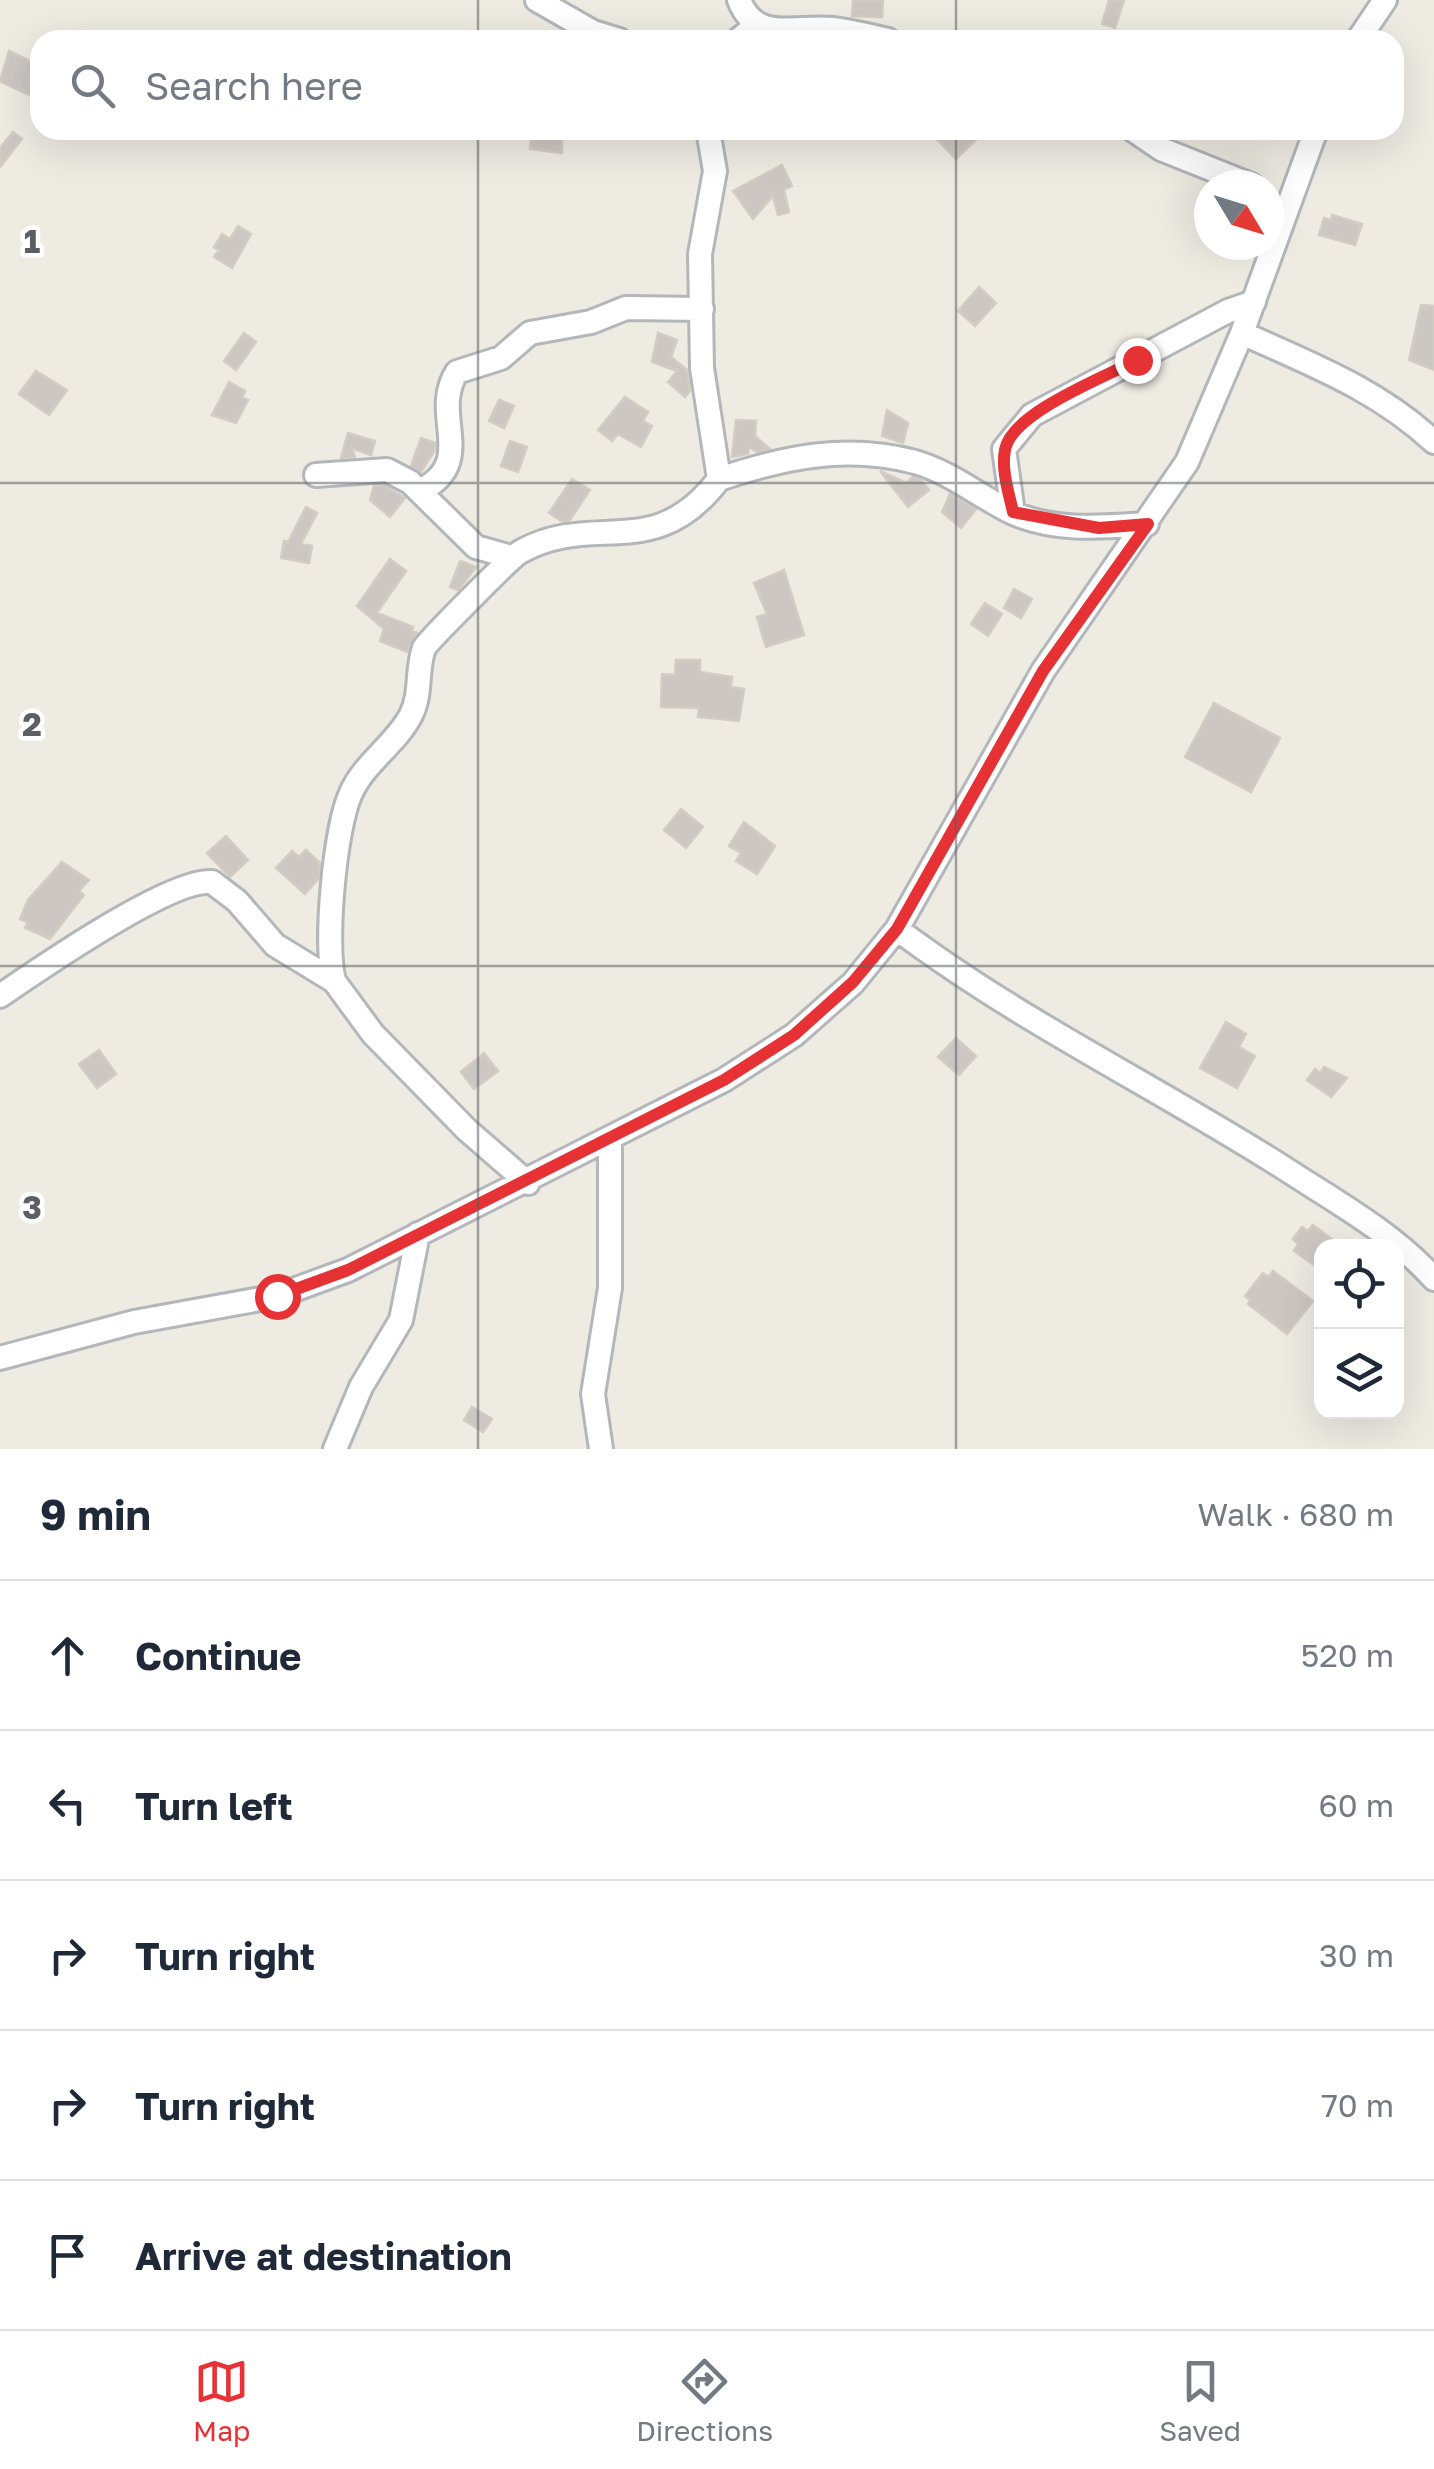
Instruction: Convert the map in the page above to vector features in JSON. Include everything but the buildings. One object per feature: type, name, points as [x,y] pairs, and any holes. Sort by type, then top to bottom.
[{"type":"street","points":[[538,0],[590,30]]},
{"type":"street","points":[[739,0],[750,18],[767,30],[838,30]]},
{"type":"street","points":[[1364,30],[1384,0]]},
{"type":"street","points":[[710,140],[715,171],[702,233],[704,383],[720,479]]},
{"type":"street","points":[[1148,140],[1160,149],[1213,170]]},
{"type":"street","points":[[0,1358],[134,1322],[277,1296],[348,1270],[724,1080],[794,1035],[853,982],[897,929],[1043,671],[1148,524],[1187,462],[1254,302],[1312,140]]},
{"type":"street","points":[[1284,198],[1291,201]]},
{"type":"street","points":[[1013,512],[1004,449],[1032,415],[1228,311],[1254,302]]},
{"type":"street","points":[[420,491],[440,481],[449,466],[448,412],[457,372],[501,358],[530,333],[592,322],[626,308],[702,309]]},
{"type":"street","points":[[1242,332],[1382,398],[1434,442]]},
{"type":"street","points":[[334,980],[329,952],[332,909],[339,839],[350,793],[413,711],[423,650],[430,639],[478,596],[511,558],[526,548],[572,537],[642,532],[670,524],[690,512],[720,479],[779,459],[823,452],[916,463],[1013,512],[1099,528],[1148,524]]},
{"type":"street","points":[[316,475],[387,470],[420,491],[476,547],[511,558]]},
{"type":"street","points":[[0,996],[129,915],[202,881],[223,888],[275,946],[334,980],[373,1034],[467,1130],[528,1182]]},
{"type":"street","points":[[897,929],[966,977],[1320,1191],[1404,1249],[1434,1280]]},
{"type":"street","points":[[601,1449],[593,1394],[610,1288],[610,1139]]},
{"type":"street","points":[[336,1449],[352,1403],[400,1320],[418,1234]]},
{"type":"route","points":[[277,1296],[348,1270],[724,1080],[794,1035],[853,982],[897,929],[980,776],[1043,671],[1148,524],[1099,528],[1047,522],[1013,512],[1004,449],[1032,415],[1137,360]]}]
